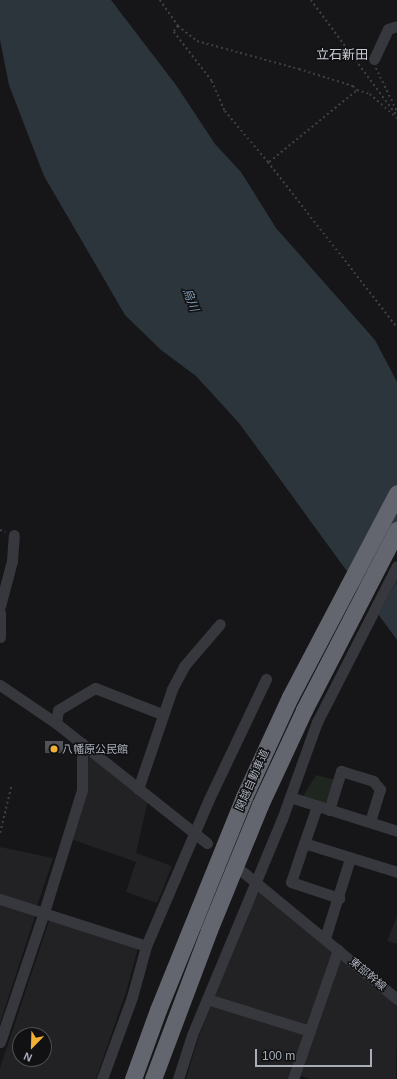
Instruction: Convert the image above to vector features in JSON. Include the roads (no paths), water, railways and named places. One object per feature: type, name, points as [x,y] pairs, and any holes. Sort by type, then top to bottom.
[{"type":"highway","name":"関越自動車道","points":[[134,1079],[158,1010],[217,863],[290,697],[397,493]]},
{"type":"highway","name":"関越自動車道","points":[[153,1079],[209,930],[260,805],[304,710],[397,530]]},
{"type":"street","points":[[374,59],[388,29],[397,26]]},
{"type":"street","points":[[0,606],[12,561],[14,535]]},
{"type":"street","points":[[178,1079],[207,999],[290,797],[318,722],[397,566]]},
{"type":"street","points":[[0,613],[0,636]]},
{"type":"street","points":[[138,788],[162,714],[184,666],[220,624]]},
{"type":"street","points":[[102,1079],[132,996],[146,946],[195,833],[266,679]]},
{"type":"street","points":[[0,685],[56,723],[207,843]]},
{"type":"street","points":[[56,723],[58,710],[95,688],[162,714]]},
{"type":"street","points":[[0,1042],[44,912],[82,790],[82,743]]},
{"type":"street","points":[[329,810],[341,772],[373,781],[380,789],[370,822]]},
{"type":"street","points":[[290,797],[397,831]]},
{"type":"street","points":[[317,806],[291,882],[338,898]]},
{"type":"street","points":[[304,843],[397,872]]},
{"type":"street","points":[[325,938],[350,858]]},
{"type":"street","name":"東部幹線","points":[[243,872],[325,938],[397,999]]},
{"type":"street","points":[[0,898],[146,946]]},
{"type":"street","points":[[293,1079],[338,950]]},
{"type":"street","points":[[207,999],[310,1031]]},
{"type":"water","name":"烏川","points":[[0,0],[111,0],[176,85],[215,144],[241,172],[276,228],[375,340],[397,382],[397,640],[239,423],[196,376],[161,350],[125,315],[44,176],[9,85],[0,40]]},
{"type":"place","name":"八幡原公民館","points":[[54,749]]},
{"type":"district","name":"立石新田","points":[[342,55]]}]
